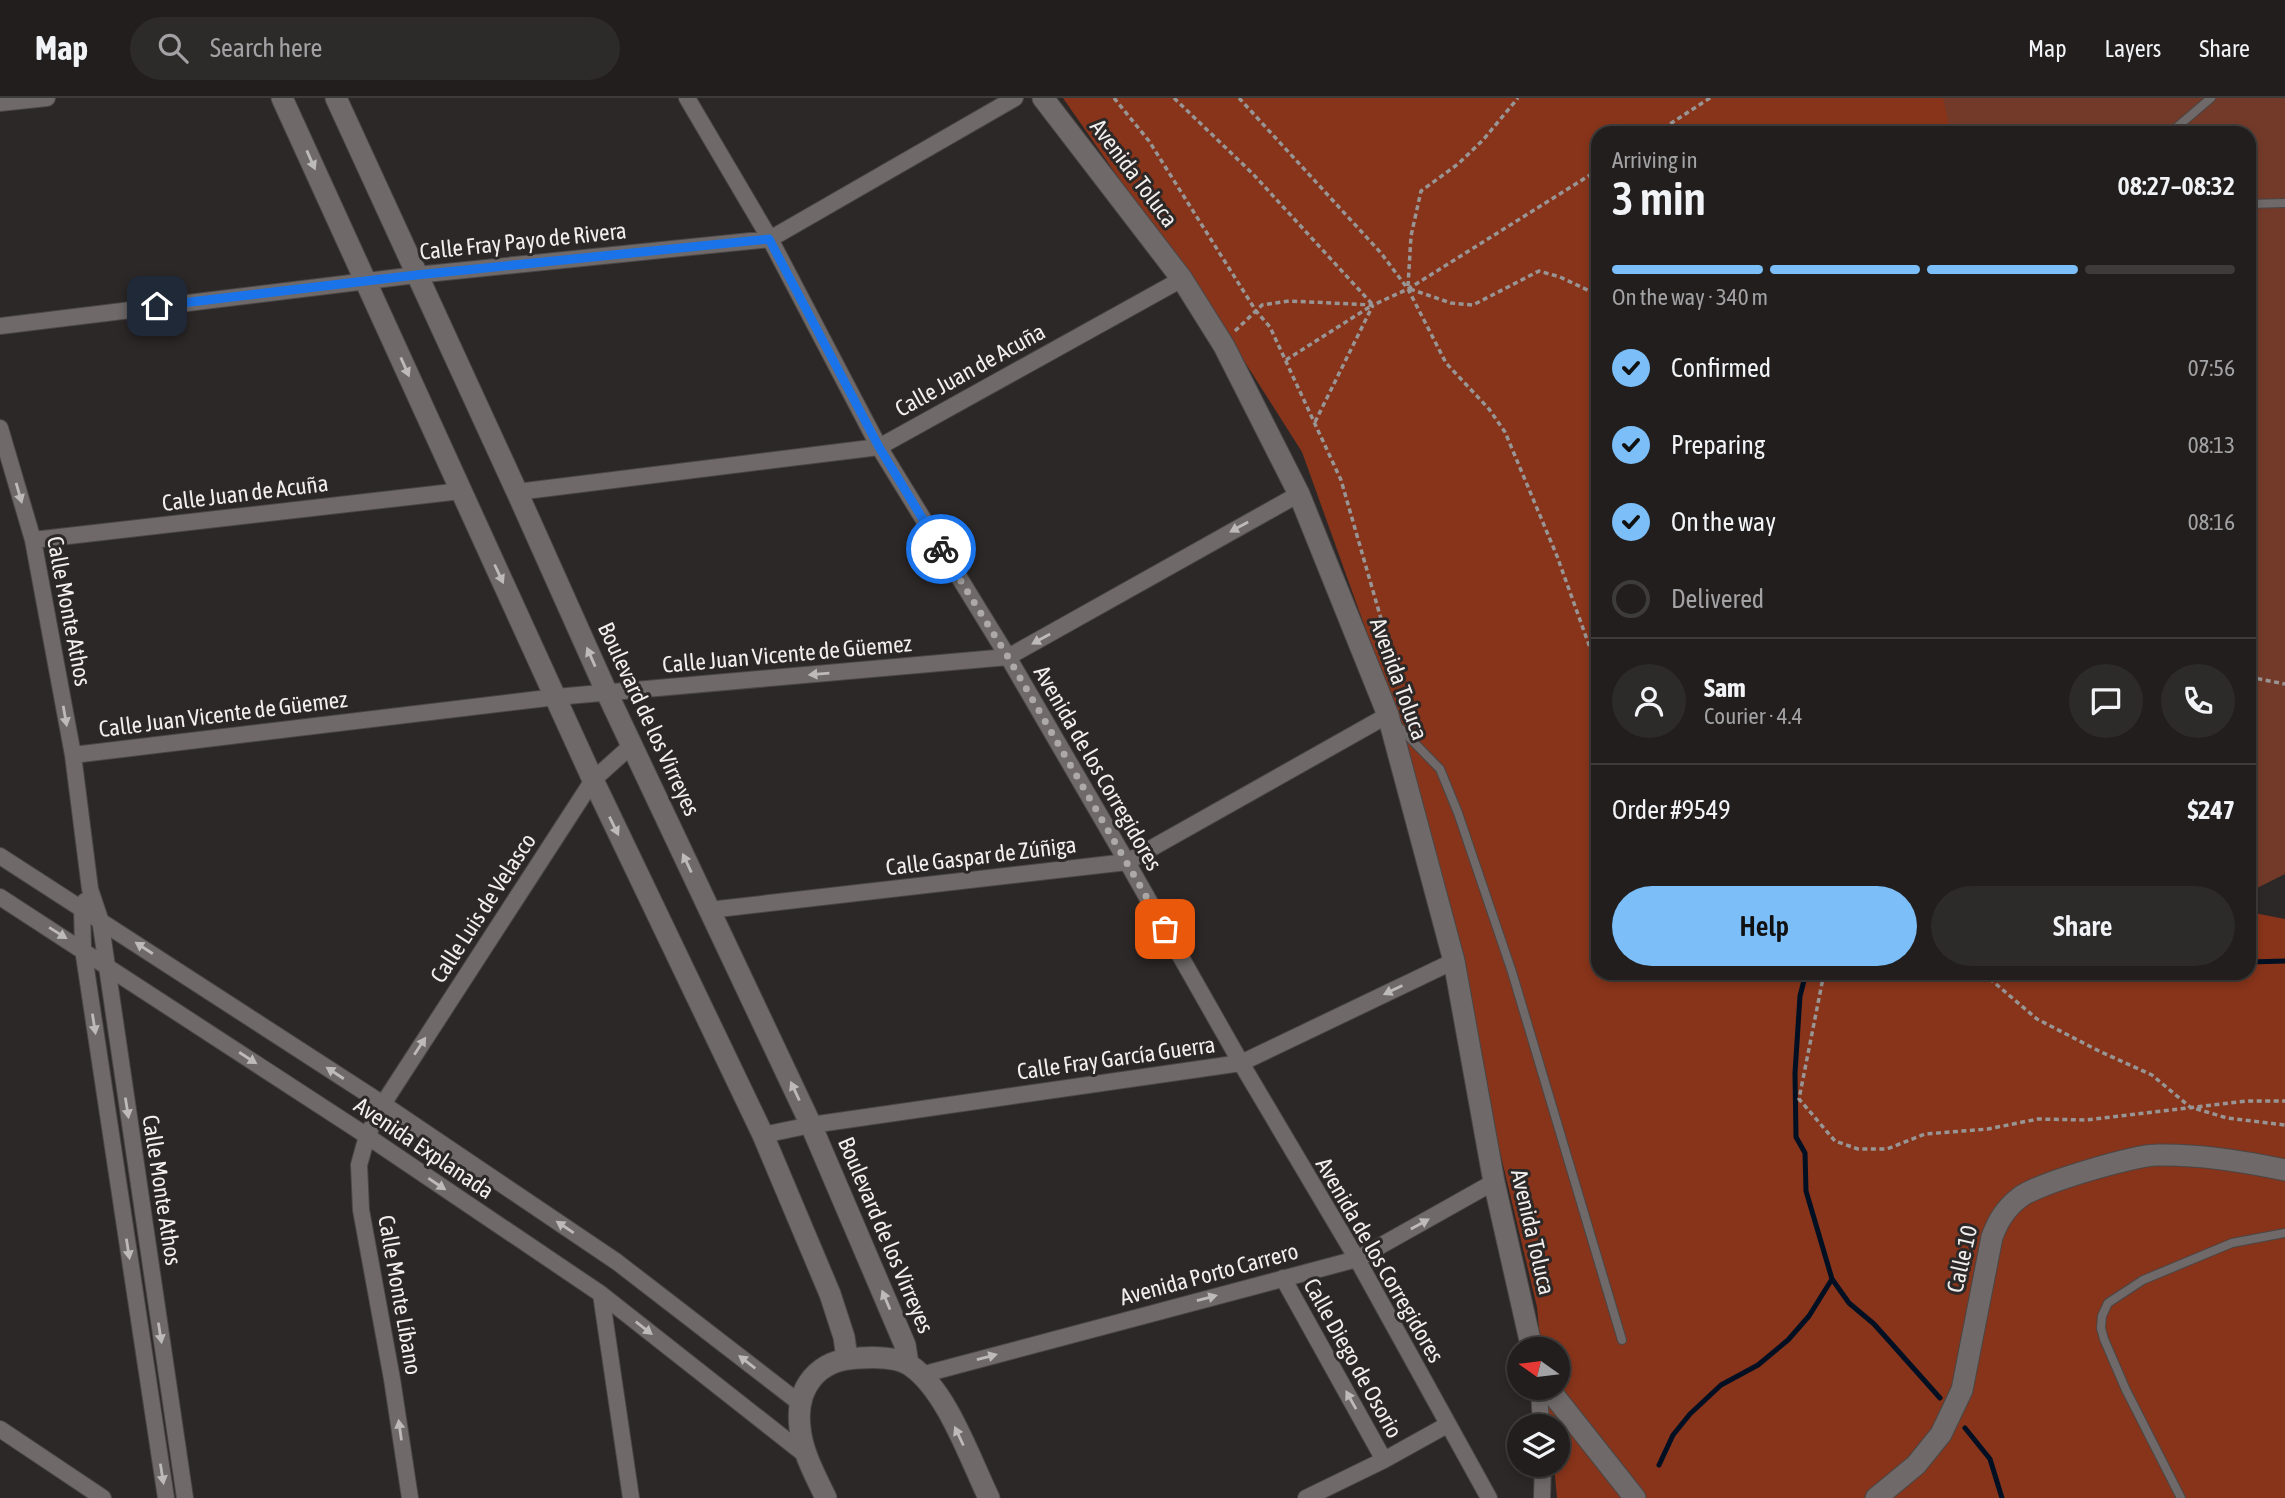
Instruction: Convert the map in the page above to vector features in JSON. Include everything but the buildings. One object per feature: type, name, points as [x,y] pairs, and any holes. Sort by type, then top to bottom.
[{"type":"street","points":[[0,103],[47,98]]},
{"type":"street","points":[[282,98],[593,780],[763,1135],[830,1294],[844,1337],[847,1358]]},
{"type":"street","name":"Boulevard de los Virreyes","points":[[336,98],[607,693],[811,1125],[915,1369]]},
{"type":"street","name":"Avenida de los Corregidores","points":[[687,98],[769,239],[879,447],[1008,657],[1127,862],[1241,1063],[1357,1259],[1489,1498]]},
{"type":"street","name":"Calle Fray Payo de Rivera","points":[[0,326],[416,275],[769,239],[1015,98]]},
{"type":"street","name":"Avenida Toluca","points":[[1043,98],[1182,279],[1224,346],[1299,494],[1397,710],[1454,961],[1494,1182],[1529,1337]]},
{"type":"street","name":"Calle Juan de Acuña","points":[[517,492],[879,447],[1182,279]]},
{"type":"street","name":"Calle Monte Athos","points":[[0,428],[33,540],[73,755],[90,890],[100,919],[185,1498]]},
{"type":"street","name":"Calle Juan de Acuña","points":[[33,540],[461,491]]},
{"type":"street","name":"Calle Juan Vicente de Güemez","points":[[73,755],[556,697],[1008,657],[1299,494]]},
{"type":"street","name":"Calle Gaspar de Zúñiga","points":[[709,910],[1127,862],[1397,710]]},
{"type":"street","name":"Calle Luis de Velasco","points":[[383,1104],[593,780],[632,746]]},
{"type":"street","name":"Avenida Explanada","points":[[0,856],[383,1104],[617,1262],[801,1404]]},
{"type":"street","name":"Calle Monte Athos","points":[[90,890],[82,908],[83,949],[166,1498]]},
{"type":"street","name":"Avenida Explanada","points":[[0,897],[367,1136],[601,1294],[808,1457]]},
{"type":"street","name":"Calle Fray García Guerra","points":[[763,1135],[811,1125],[1241,1063],[1454,961]]},
{"type":"street","name":"Calle Monte Líbano","points":[[383,1104],[367,1136],[359,1165],[362,1210],[410,1498]]},
{"type":"street","name":"Calle 10","points":[[1875,1498],[1916,1465],[1941,1434],[1962,1390],[1992,1237],[2000,1216],[2020,1196],[2052,1182],[2153,1155],[2205,1158],[2285,1170]]},
{"type":"street","name":"Avenida Porto Carrero","points":[[915,1369],[1357,1259],[1494,1182]]},
{"type":"street","name":"Calle Diego de Osorio","points":[[1283,1278],[1384,1460]]},
{"type":"street","points":[[601,1294],[631,1498]]},
{"type":"street","points":[[826,1498],[808,1457],[800,1429],[801,1404],[808,1382],[825,1365],[847,1358],[876,1357],[915,1369],[941,1399],[989,1498]]},
{"type":"street","points":[[1557,1400],[1635,1498]]},
{"type":"street","points":[[1306,1498],[1384,1460],[1447,1425]]},
{"type":"street","points":[[0,1429],[103,1498]]},
{"type":"street","points":[[1542,1498],[1543,1477]]},
{"type":"lane","points":[[2178,126],[2211,98]]},
{"type":"lane","points":[[2256,204],[2285,203]]},
{"type":"lane","points":[[1397,710],[1440,769],[1458,813],[1512,972],[1622,1340]]},
{"type":"lane","points":[[2181,1498],[2126,1390],[2104,1339],[2102,1316],[2108,1303],[2143,1280],[2232,1243],[2285,1233]]},
{"type":"path","points":[[1114,98],[1149,141],[1256,311],[1270,327],[1315,422],[1341,480],[1397,710]]},
{"type":"path","points":[[1174,98],[1253,174],[1373,305]]},
{"type":"path","points":[[1408,289],[1411,236],[1421,191],[1466,156],[1518,98]]},
{"type":"path","points":[[1667,126],[1710,98]]},
{"type":"path","points":[[1239,99],[1381,253],[1408,289],[1446,363],[1489,409],[1504,432],[1557,556],[1591,651]]},
{"type":"path","points":[[1286,360],[1373,305],[1408,289],[1591,174]]},
{"type":"path","points":[[1408,289],[1451,303],[1473,305],[1539,271],[1560,276],[1591,292]]},
{"type":"path","points":[[1224,346],[1229,337],[1262,305],[1289,301],[1373,305]]},
{"type":"path","points":[[1315,422],[1373,305]]},
{"type":"path","points":[[2256,678],[2285,684]]},
{"type":"path","points":[[1824,980],[1799,1099],[1835,1142],[1858,1149],[1887,1149],[1925,1133],[1988,1129],[2038,1119],[2086,1120],[2246,1101],[2285,1101]]},
{"type":"path","points":[[1991,980],[2037,1019],[2152,1075],[2190,1107],[2227,1118],[2285,1125]]},
{"type":"shaded area","points":[[1063,98],[1943,98],[1949,126],[1591,126],[1591,980],[2256,980],[2256,913],[2285,919],[2285,1498],[1557,1498],[1555,1477],[1570,1477],[1570,1414],[1548,1414],[1546,1400],[1570,1400],[1570,1337],[1540,1337],[1537,1307],[1394,708],[1302,452],[1229,337]]},
{"type":"shaded area","points":[[1915,98],[2285,98],[2285,874],[2256,888],[2256,126],[1906,126]]},
{"type":"waterway","points":[[2256,962],[2285,961]]},
{"type":"waterway","points":[[1804,980],[1800,996],[1795,1073],[1796,1137],[1805,1153],[1806,1191],[1832,1279],[1849,1303],[1874,1324],[1940,1398]]},
{"type":"waterway","points":[[1659,1465],[1673,1435],[1690,1414],[1721,1385],[1758,1365],[1788,1340],[1809,1316],[1832,1279]]},
{"type":"waterway","points":[[1965,1428],[1990,1459],[2002,1498]]},
{"type":"way so far","points":[[941,549],[1008,657],[1165,929]]},
{"type":"route","points":[[157,306],[416,275],[769,239],[879,447],[941,549]]}]
